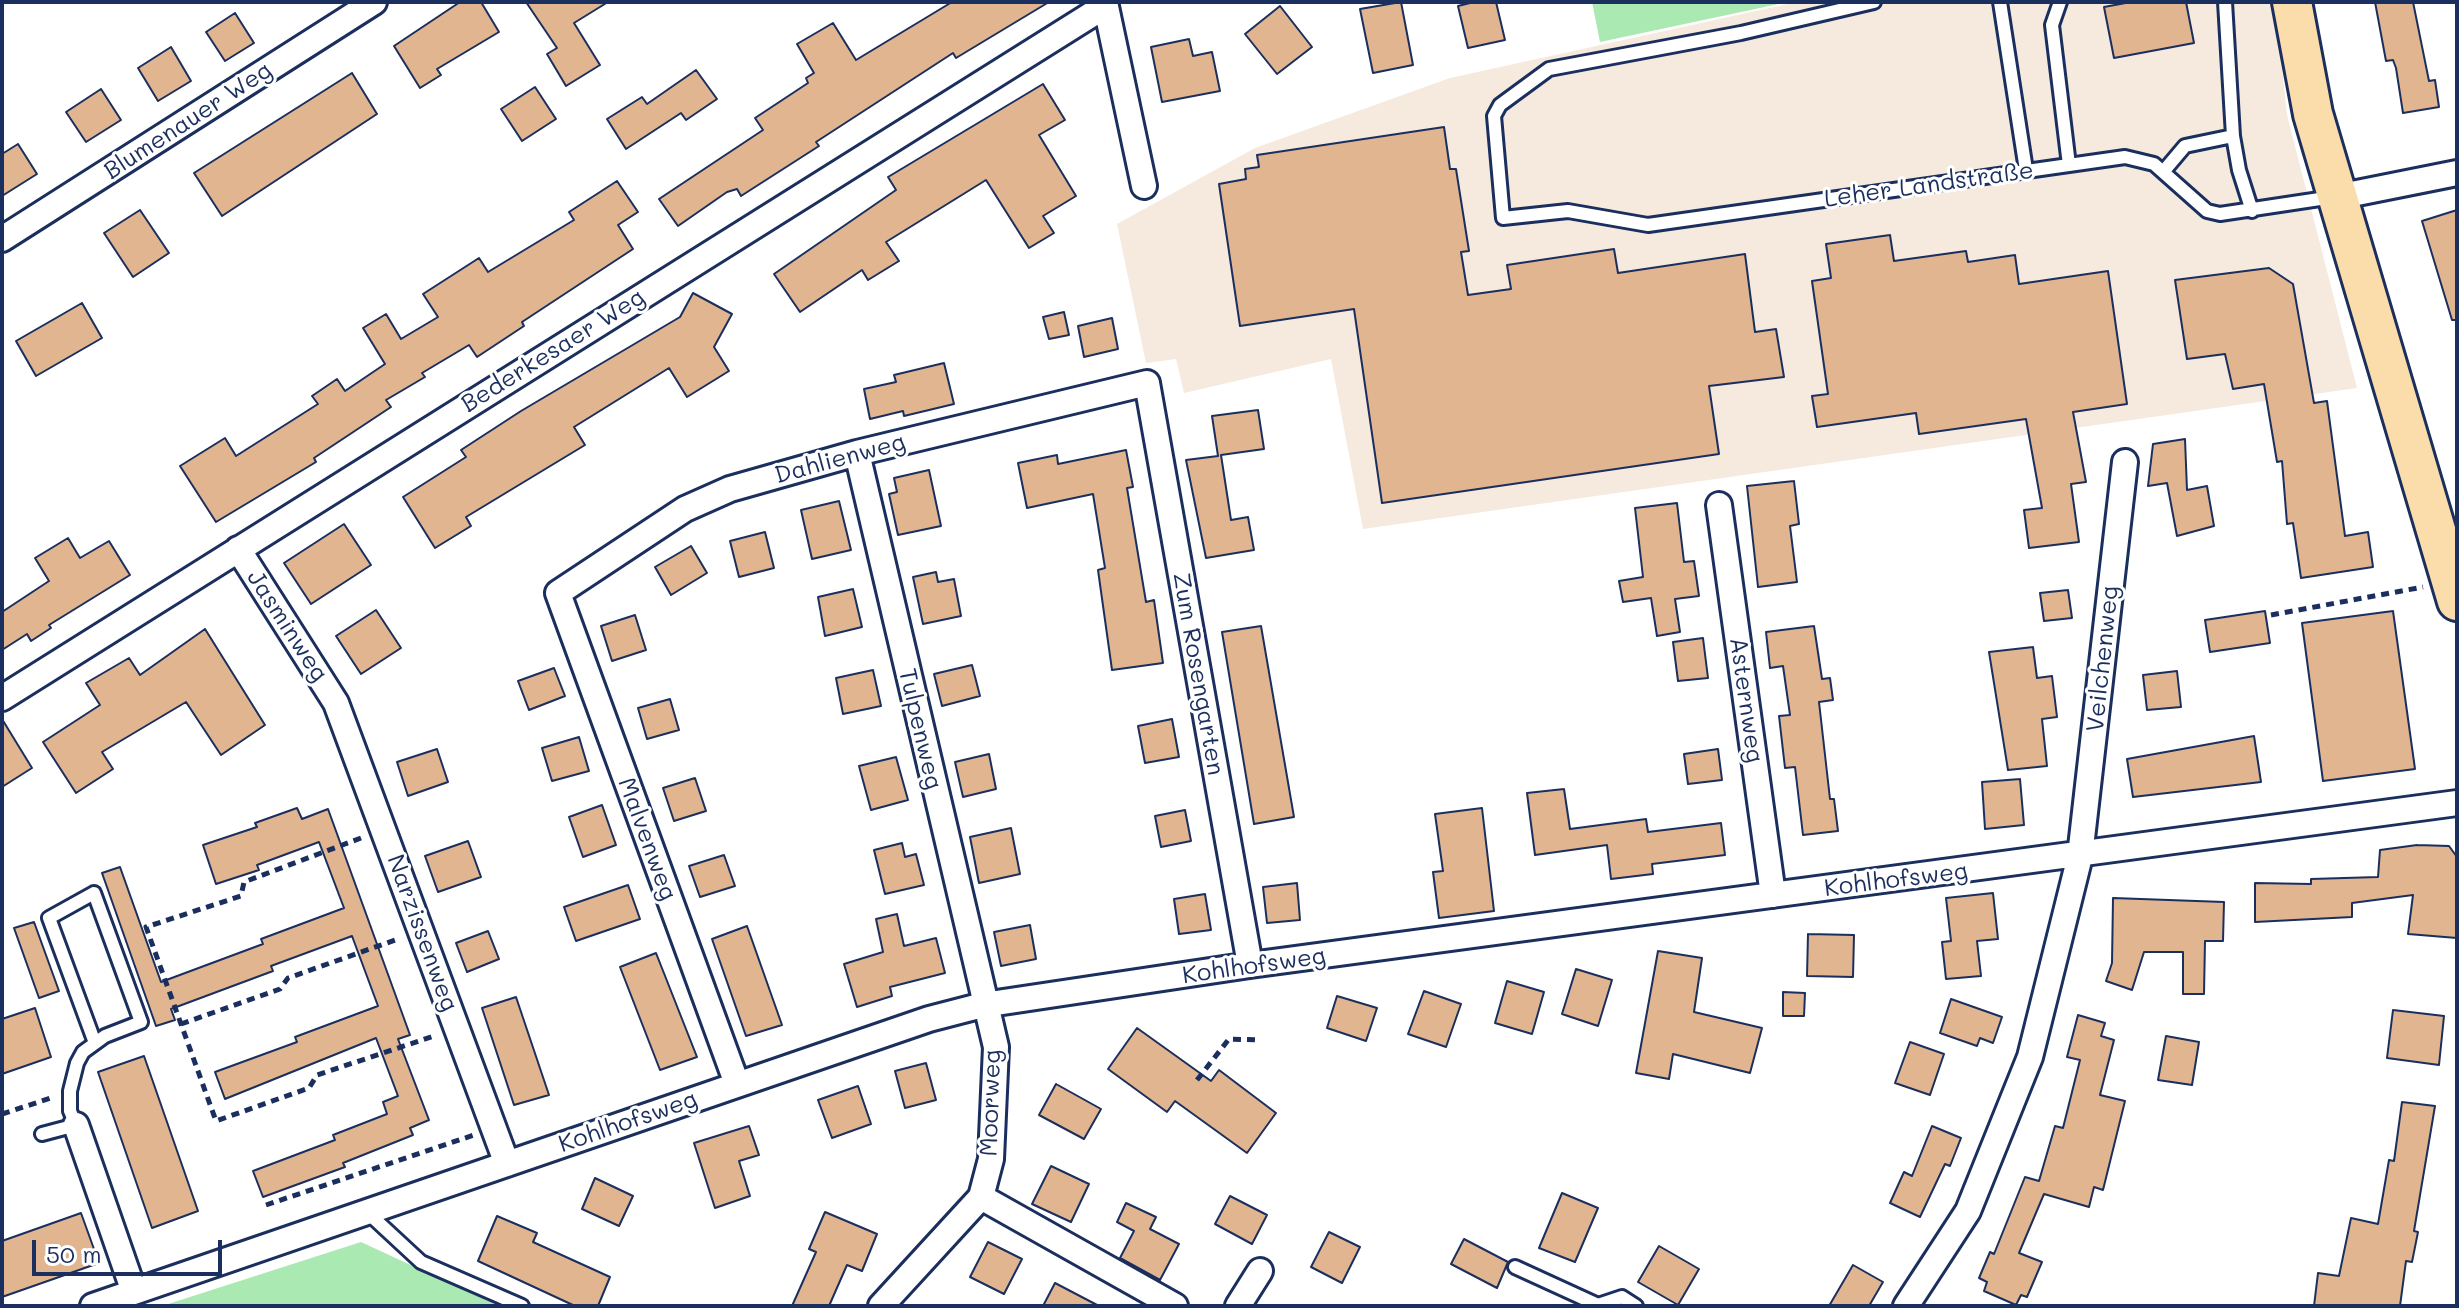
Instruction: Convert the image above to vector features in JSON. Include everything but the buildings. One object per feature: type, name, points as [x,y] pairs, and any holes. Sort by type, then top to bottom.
[{"type":"main road","points":[[2292,2],[2313,114],[2454,591]]},
{"type":"street","name":"Blumenauer Weg","points":[[2,239],[370,3]]},
{"type":"street","points":[[1111,3],[1144,186]]},
{"type":"street","name":"Bederkesaer Weg","points":[[2,698],[1111,3]]},
{"type":"street","points":[[2337,197],[2457,173]]},
{"type":"street","name":"Dahlienweg","points":[[558,593],[685,509],[730,489],[857,453],[1147,383]]},
{"type":"street","name":"Zum Rosengarten","points":[[1147,383],[1250,965]]},
{"type":"street","name":"Tulpenweg","points":[[857,453],[983,1005]]},
{"type":"street","name":"Veilchenweg","points":[[1906,1306],[1968,1211],[2030,1057],[2080,856],[2125,462]]},
{"type":"street","name":"Asternweg","points":[[1719,505],[1773,895]]},
{"type":"street","name":"Jasminweg","points":[[238,549],[336,703]]},
{"type":"street","name":"Malvenweg","points":[[558,593],[737,1084]]},
{"type":"street","name":"Narzissenweg","points":[[336,703],[507,1164]]},
{"type":"street","name":"Kohlhofsweg","points":[[93,1306],[929,1019],[983,1005],[1250,965],[2457,803]]},
{"type":"street","name":"Moorweg","points":[[881,1306],[981,1197],[991,1159],[996,1047],[983,1005]]},
{"type":"street","points":[[76,1125],[134,1292]]},
{"type":"street","points":[[981,1197],[1175,1306]]},
{"type":"street","points":[[1238,1306],[1260,1271]]},
{"type":"lane","name":"Leher Landstraße","points":[[1874,2],[1741,33],[1549,69],[1500,105],[1494,116],[1503,218],[1568,211],[1648,225],[2125,157],[2154,164],[2207,211],[2220,214],[2337,197]]},
{"type":"lane","points":[[2000,2],[2026,170]]},
{"type":"lane","points":[[2060,2],[2052,25],[2069,165]]},
{"type":"lane","points":[[2225,2],[2233,136],[2239,170],[2252,211]]},
{"type":"lane","points":[[2163,172],[2185,146],[2233,136]]},
{"type":"lane","points":[[42,1134],[76,1125],[70,1111],[70,1091],[77,1063],[95,1043],[141,1022],[94,893],[49,918],[95,1043]]},
{"type":"lane","points":[[367,1212],[421,1262],[522,1306]]},
{"type":"lane","points":[[1515,1267],[1598,1305],[1622,1297],[1636,1306]]},
{"type":"path","points":[[2271,615],[2454,591]]},
{"type":"path","points":[[384,829],[244,882],[241,896],[146,927],[216,1121],[309,1088],[317,1075],[457,1028]]},
{"type":"path","points":[[181,1024],[280,989],[288,978],[422,931]]},
{"type":"path","points":[[1197,1080],[1229,1039],[1260,1040]]},
{"type":"path","points":[[2,1114],[70,1091]]},
{"type":"path","points":[[266,1205],[494,1128]]},
{"type":"shaded area","points":[[1797,2],[2275,2],[2287,115],[2357,388],[1363,529],[1331,359],[1184,393],[1176,359],[1146,363],[1117,224],[1255,148],[1450,78]]},
{"type":"green space","points":[[1592,2],[1788,2],[1600,42]]},
{"type":"green space","points":[[361,1242],[499,1306],[162,1306]]}]
